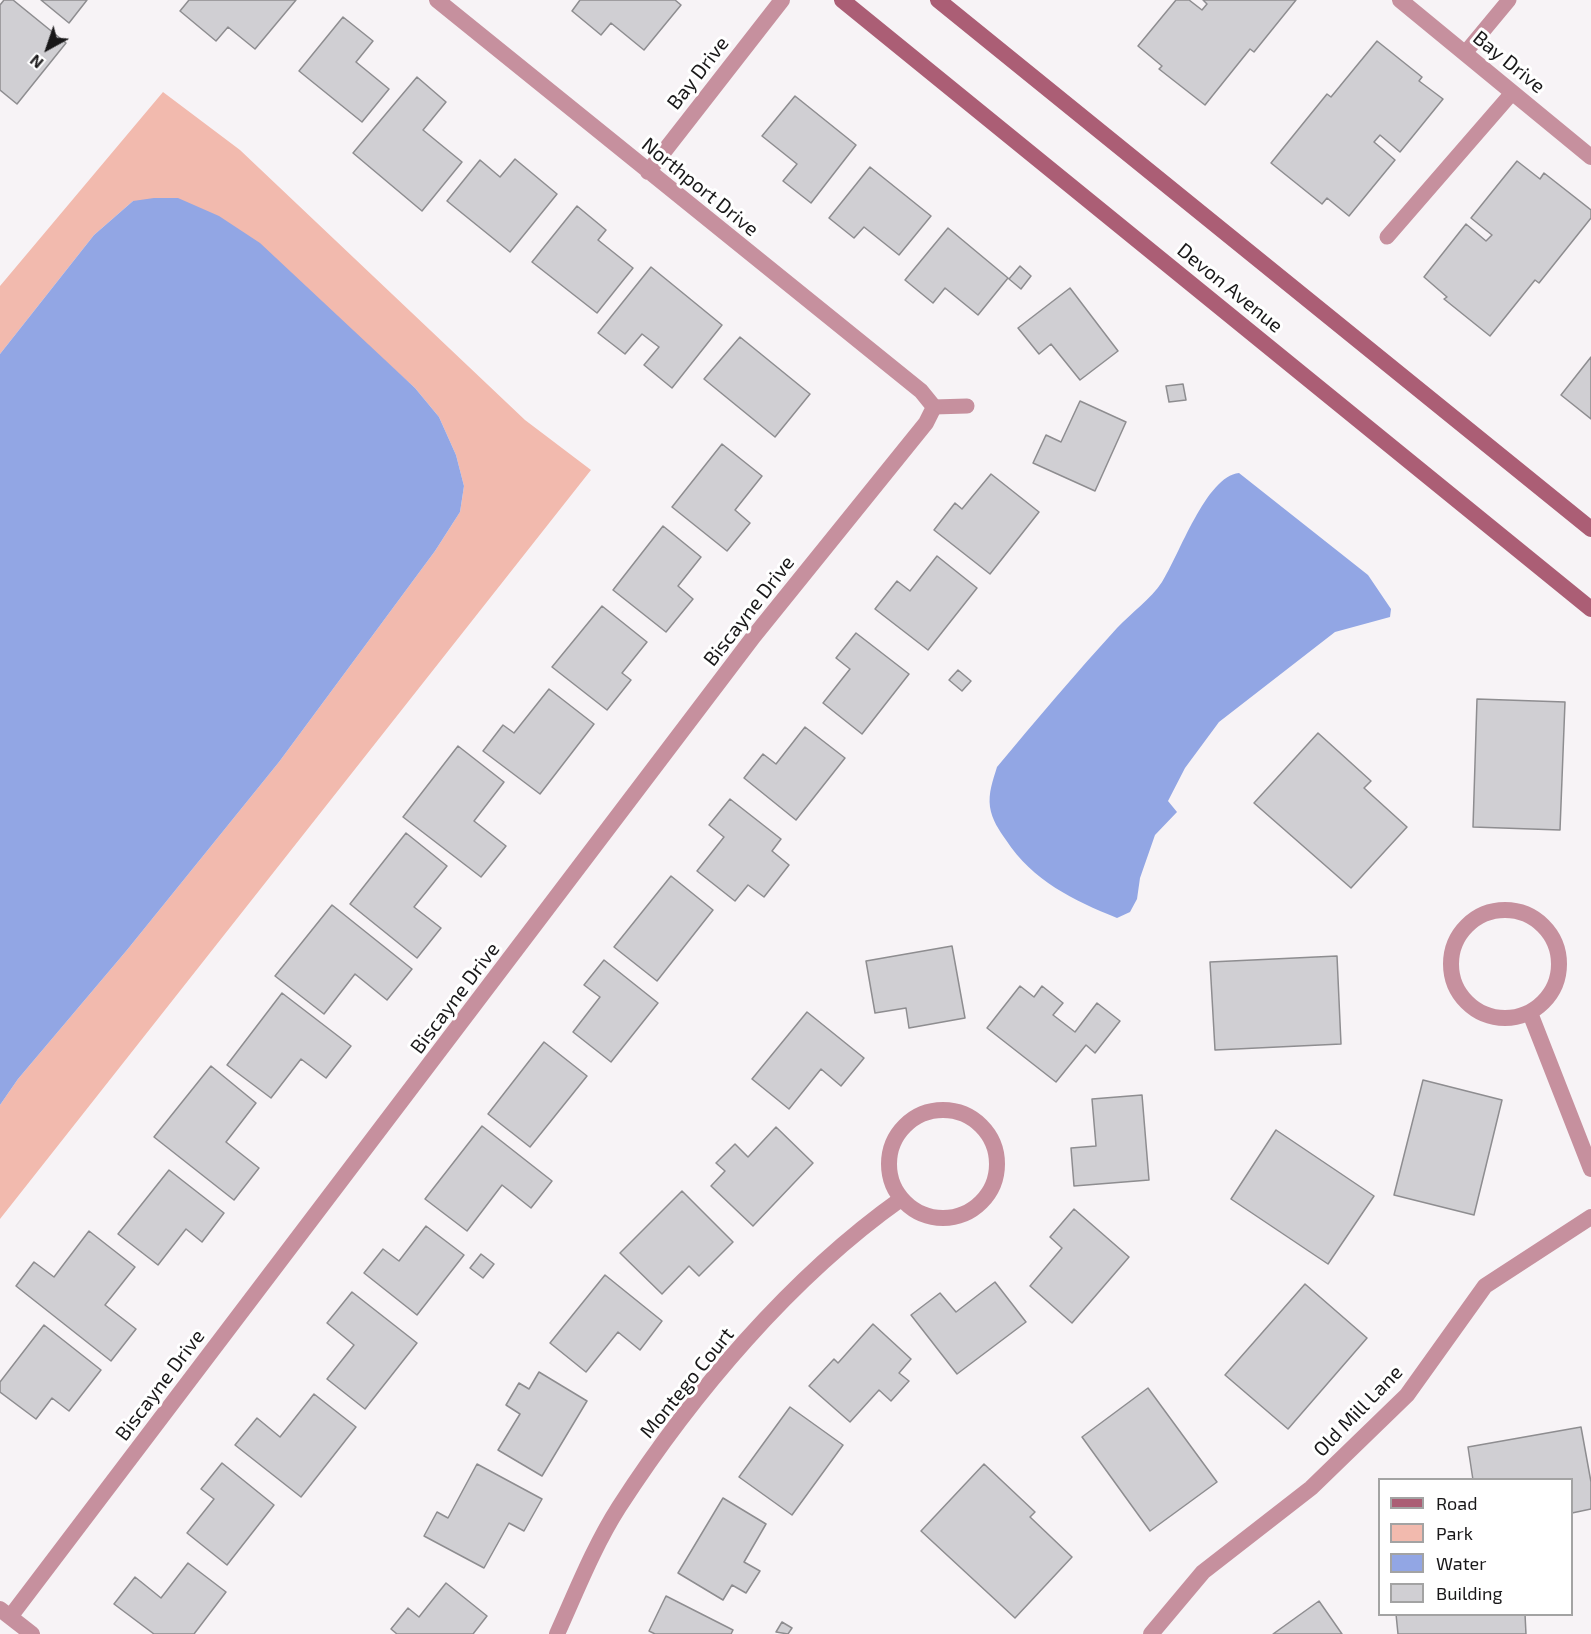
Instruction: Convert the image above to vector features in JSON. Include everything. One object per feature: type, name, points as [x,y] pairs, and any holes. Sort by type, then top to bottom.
[{"type":"main road","name":"Devon Avenue","points":[[842,0],[1591,609]]},
{"type":"main road","name":"Devon Avenue","points":[[938,0],[1591,529]]},
{"type":"street","name":"Northport Drive","points":[[437,0],[921,391],[934,407]]},
{"type":"street","name":"Bay Drive","points":[[648,172],[782,0]]},
{"type":"street","name":"Bay Drive","points":[[1400,0],[1591,157]]},
{"type":"street","name":"Biscayne Drive","points":[[5,1613],[754,636],[926,423],[934,407]]},
{"type":"street","points":[[1508,911],[1532,918],[1545,928],[1555,943],[1559,959],[1558,976],[1543,1004],[1530,1012],[1501,1018],[1487,1015],[1462,997],[1454,983],[1451,967],[1453,951],[1459,936],[1469,924],[1483,915],[1508,911]]},
{"type":"street","points":[[1530,1012],[1591,1169]]},
{"type":"street","points":[[941,1110],[958,1112],[973,1120],[986,1131],[995,1148],[998,1166],[994,1184],[984,1200],[970,1212],[952,1218],[933,1218],[916,1211],[901,1199],[893,1184],[889,1168],[890,1151],[898,1135],[909,1122],[924,1114],[941,1110]]},
{"type":"street","name":"Montego Court","points":[[557,1634],[618,1508],[716,1377],[770,1316],[825,1263],[867,1224],[901,1199]]},
{"type":"street","name":"Old Mill Lane","points":[[1151,1634],[1203,1572],[1311,1488],[1407,1395],[1485,1286],[1591,1218]]},
{"type":"street","points":[[5,1613],[32,1634]]},
{"type":"lane","points":[[1465,53],[1509,0]]},
{"type":"lane","points":[[1387,237],[1512,93]]},
{"type":"lane","points":[[934,407],[967,406]]},
{"type":"green space","points":[[163,92],[240,150],[525,420],[591,470],[0,1219],[0,1105],[18,1079],[127,950],[279,762],[435,551],[460,512],[464,486],[456,455],[439,417],[415,388],[355,334],[133,201],[94,235],[0,354],[0,286]]},
{"type":"water","points":[[178,198],[219,216],[260,243],[415,388],[439,417],[456,455],[464,486],[460,512],[435,551],[279,762],[127,950],[18,1079],[0,1105],[0,354],[94,235],[133,201]]},
{"type":"water","points":[[1239,473],[1368,575],[1391,609],[1390,617],[1335,632],[1219,722],[1185,768],[1168,801],[1177,812],[1155,835],[1140,878],[1137,899],[1130,912],[1117,918],[1055,888],[1041,878],[1017,854],[992,816],[990,792],[992,782],[997,767],[1041,714],[1117,628],[1147,600],[1162,582],[1194,519],[1215,488],[1227,477]]},
{"type":"building","points":[[4,0],[13,0],[66,43],[17,104],[0,90],[0,5]]},
{"type":"building","points":[[41,0],[87,0],[69,23]]},
{"type":"building","points":[[189,0],[296,0],[255,49],[228,27],[216,41],[180,11]]},
{"type":"building","points":[[580,0],[675,0],[681,5],[644,50],[611,23],[601,35],[572,11]]},
{"type":"building","points":[[1176,0],[1189,0],[1202,10],[1207,4],[1203,0],[1296,0],[1254,52],[1250,49],[1205,105],[1159,69],[1162,66],[1138,46]]},
{"type":"building","points":[[343,17],[373,41],[356,62],[389,89],[362,122],[299,71]]},
{"type":"building","points":[[1377,41],[1422,77],[1419,81],[1443,99],[1400,152],[1380,135],[1374,142],[1395,160],[1349,216],[1327,198],[1322,204],[1271,163],[1327,94],[1331,97]]},
{"type":"building","points":[[417,77],[446,102],[423,130],[462,162],[422,211],[353,153]]},
{"type":"building","points":[[795,96],[856,145],[811,203],[783,181],[797,164],[762,136]]},
{"type":"building","points":[[515,159],[557,194],[510,252],[447,201],[480,160],[500,177]]},
{"type":"building","points":[[1517,161],[1540,179],[1544,173],[1591,210],[1591,218],[1539,283],[1535,280],[1490,336],[1444,299],[1447,297],[1424,277],[1466,224],[1486,241],[1492,235],[1471,218]]},
{"type":"building","points":[[870,167],[931,216],[899,255],[864,227],[854,238],[829,218]]},
{"type":"building","points":[[577,206],[606,230],[598,240],[633,268],[597,313],[532,262]]},
{"type":"building","points":[[948,228],[1008,278],[978,315],[945,288],[933,303],[905,280]]},
{"type":"building","points":[[1020,266],[1031,276],[1021,289],[1009,279]]},
{"type":"building","points":[[651,267],[722,325],[672,388],[644,365],[659,347],[642,334],[625,354],[598,333]]},
{"type":"building","points":[[1070,288],[1118,351],[1080,380],[1051,344],[1039,354],[1018,328]]},
{"type":"building","points":[[740,337],[810,394],[775,437],[704,379]]},
{"type":"building","points":[[1591,357],[1591,419],[1561,395]]},
{"type":"building","points":[[1183,384],[1186,400],[1169,402],[1166,386]]},
{"type":"building","points":[[1080,401],[1126,422],[1095,491],[1033,463],[1046,435],[1061,442]]},
{"type":"building","points":[[722,444],[762,476],[735,510],[750,523],[727,551],[672,507]]},
{"type":"building","points":[[991,474],[1039,512],[990,574],[934,530],[955,503],[962,509]]},
{"type":"building","points":[[663,526],[701,557],[678,586],[693,599],[666,632],[613,590]]},
{"type":"building","points":[[937,556],[977,588],[928,650],[875,609],[897,581],[910,591]]},
{"type":"building","points":[[602,606],[647,642],[622,673],[631,680],[607,710],[552,667]]},
{"type":"building","points":[[856,633],[909,674],[862,734],[823,703],[850,669],[836,658]]},
{"type":"building","points":[[958,670],[971,681],[962,691],[949,680]]},
{"type":"building","points":[[549,689],[594,724],[540,794],[483,751],[503,725],[514,733]]},
{"type":"building","points":[[1477,699],[1565,702],[1560,830],[1473,827]]},
{"type":"building","points":[[805,727],[845,758],[796,820],[744,778],[763,754],[776,764]]},
{"type":"building","points":[[1318,733],[1371,781],[1364,788],[1407,827],[1351,888],[1254,803]]},
{"type":"building","points":[[458,746],[504,782],[474,821],[506,846],[481,877],[403,817]]},
{"type":"building","points":[[730,799],[781,839],[772,851],[789,865],[764,897],[748,885],[735,901],[697,871],[724,837],[709,825]]},
{"type":"building","points":[[406,833],[447,866],[414,907],[441,928],[417,958],[350,904]]},
{"type":"building","points":[[671,876],[713,910],[657,981],[614,947]]},
{"type":"building","points":[[332,905],[412,969],[387,1000],[355,974],[324,1014],[275,976]]},
{"type":"building","points":[[952,946],[965,1018],[909,1028],[906,1008],[875,1013],[866,961]]},
{"type":"building","points":[[1337,956],[1341,1044],[1215,1050],[1210,962]]},
{"type":"building","points":[[604,960],[658,1003],[611,1062],[573,1032],[600,997],[584,985]]},
{"type":"building","points":[[1020,986],[1034,997],[1042,986],[1063,1003],[1053,1015],[1075,1032],[1097,1003],[1120,1021],[1095,1053],[1086,1045],[1056,1082],[987,1028]]},
{"type":"building","points":[[282,993],[351,1046],[326,1078],[301,1059],[271,1098],[227,1065]]},
{"type":"building","points":[[807,1012],[864,1058],[841,1086],[821,1069],[789,1109],[752,1079]]},
{"type":"building","points":[[544,1042],[587,1076],[530,1147],[488,1114]]},
{"type":"building","points":[[211,1066],[256,1103],[226,1142],[259,1168],[234,1200],[154,1137]]},
{"type":"building","points":[[1423,1080],[1502,1100],[1474,1215],[1394,1195]]},
{"type":"building","points":[[1142,1095],[1149,1180],[1074,1186],[1071,1148],[1096,1146],[1092,1099]]},
{"type":"building","points":[[482,1126],[552,1181],[531,1208],[502,1185],[467,1231],[425,1199]]},
{"type":"building","points":[[776,1127],[813,1163],[753,1226],[711,1186],[725,1171],[716,1163],[735,1144],[748,1157]]},
{"type":"building","points":[[1276,1130],[1374,1196],[1328,1264],[1231,1199]]},
{"type":"building","points":[[169,1170],[224,1213],[202,1242],[186,1229],[158,1265],[118,1234]]},
{"type":"building","points":[[682,1191],[733,1242],[699,1276],[689,1266],[662,1294],[620,1253]]},
{"type":"building","points":[[1074,1209],[1129,1257],[1072,1323],[1030,1286],[1062,1248],[1050,1237]]},
{"type":"building","points":[[426,1226],[464,1255],[417,1315],[364,1273],[383,1249],[399,1261]]},
{"type":"building","points":[[89,1231],[135,1267],[105,1305],[136,1329],[111,1361],[16,1286],[34,1262],[54,1277]]},
{"type":"building","points":[[481,1254],[494,1264],[483,1278],[470,1268]]},
{"type":"building","points":[[605,1275],[662,1321],[640,1350],[618,1332],[586,1372],[550,1343]]},
{"type":"building","points":[[995,1282],[1026,1322],[957,1374],[911,1315],[940,1293],[956,1312]]},
{"type":"building","points":[[1305,1284],[1367,1338],[1288,1429],[1225,1375]]},
{"type":"building","points":[[352,1292],[417,1343],[365,1409],[327,1379],[354,1345],[327,1323]]},
{"type":"building","points":[[873,1324],[911,1359],[899,1373],[909,1381],[891,1401],[879,1390],[850,1422],[809,1386],[834,1359],[838,1363]]},
{"type":"building","points":[[44,1325],[101,1370],[69,1411],[52,1398],[36,1419],[0,1392],[0,1382]]},
{"type":"building","points":[[539,1372],[587,1401],[542,1476],[498,1450],[520,1414],[506,1405],[519,1383],[529,1389]]},
{"type":"building","points":[[1148,1388],[1217,1482],[1150,1531],[1082,1437]]},
{"type":"building","points":[[314,1394],[356,1427],[301,1497],[235,1445],[257,1418],[280,1437]]},
{"type":"building","points":[[790,1407],[843,1445],[792,1515],[739,1477]]},
{"type":"building","points":[[1581,1427],[1591,1482],[1591,1509],[1573,1513],[1573,1478],[1473,1478],[1468,1447]]},
{"type":"building","points":[[222,1463],[274,1505],[227,1565],[187,1533],[214,1499],[201,1489]]},
{"type":"building","points":[[477,1464],[542,1499],[524,1531],[509,1523],[484,1568],[424,1536],[437,1512],[448,1518]]},
{"type":"building","points":[[984,1464],[1035,1512],[1030,1517],[1072,1557],[1015,1618],[921,1531]]},
{"type":"building","points":[[723,1498],[766,1524],[744,1562],[760,1571],[746,1593],[732,1585],[723,1600],[678,1573]]},
{"type":"building","points":[[188,1563],[226,1592],[194,1634],[154,1634],[114,1604],[135,1577],[161,1598]]},
{"type":"building","points":[[446,1583],[487,1616],[473,1634],[397,1634],[391,1629],[408,1608],[419,1617]]},
{"type":"building","points":[[666,1596],[733,1630],[731,1634],[655,1634],[649,1631]]},
{"type":"building","points":[[1319,1601],[1342,1634],[1273,1634]]},
{"type":"building","points":[[1396,1616],[1525,1616],[1526,1634],[1398,1634]]},
{"type":"building","points":[[782,1622],[792,1628],[788,1634],[776,1632]]}]
